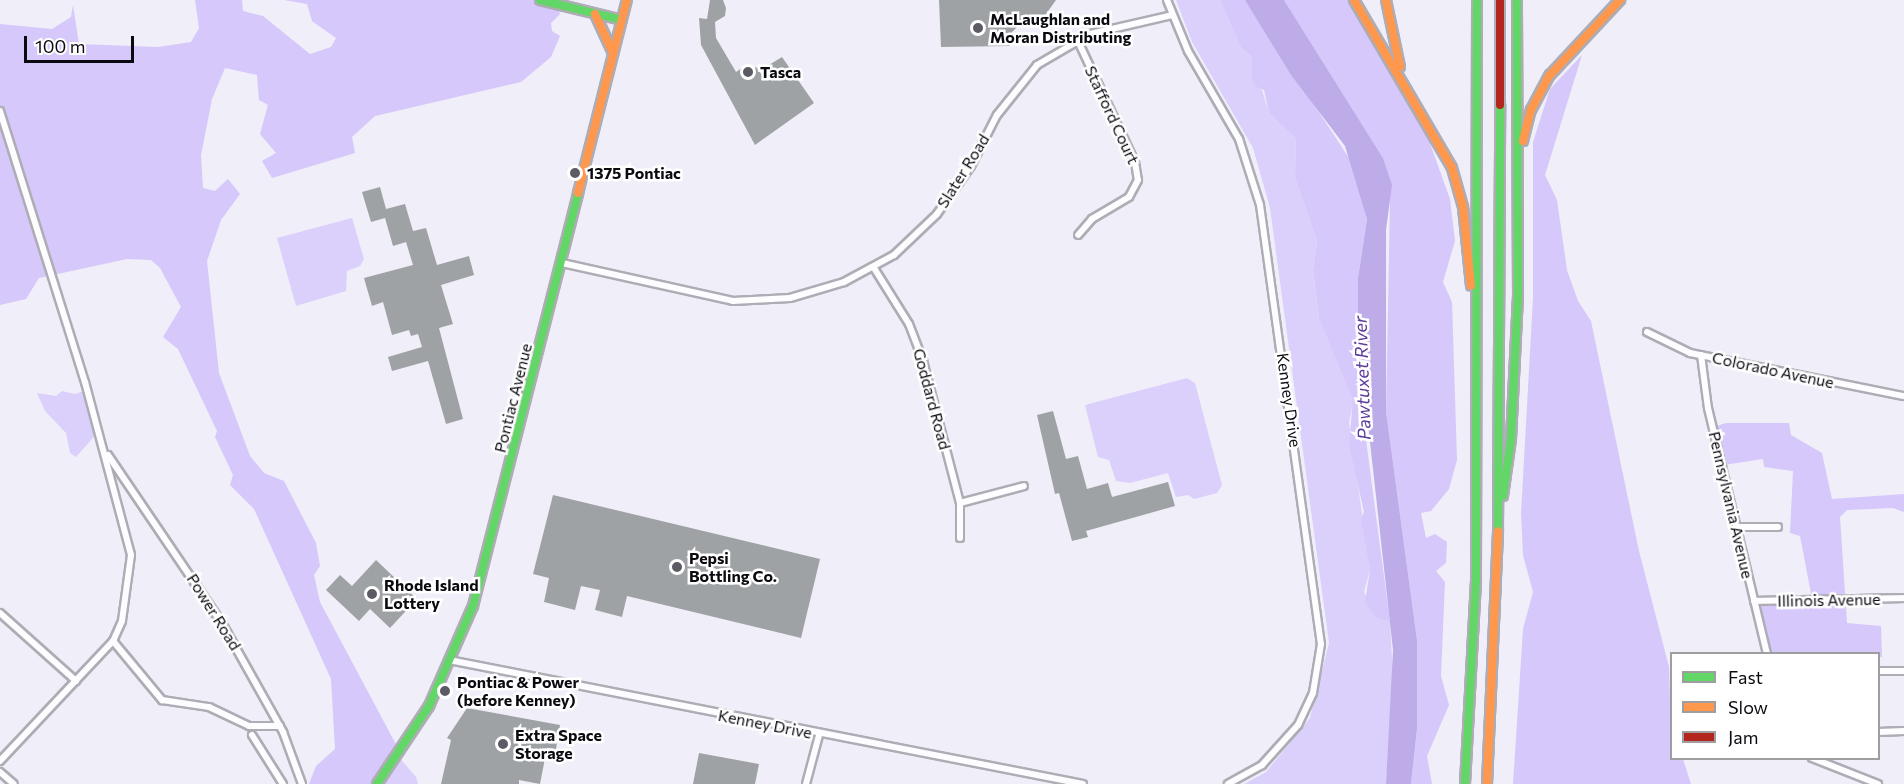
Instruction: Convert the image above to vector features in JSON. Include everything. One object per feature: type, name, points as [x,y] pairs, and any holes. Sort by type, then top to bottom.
[{"type":"main road","points":[[540,0],[622,21]]},
{"type":"main road","name":"Pontiac Avenue","points":[[379,780],[429,706],[483,574],[627,0]]},
{"type":"main road","points":[[1354,0],[1448,158],[1462,200],[1477,352]]},
{"type":"main road","points":[[1386,0],[1394,52],[1427,120]]},
{"type":"main road","points":[[1465,784],[1476,606],[1477,0]]},
{"type":"main road","points":[[1487,784],[1498,520],[1500,0]]},
{"type":"main road","points":[[1498,520],[1513,420],[1519,192],[1517,0]]},
{"type":"main road","points":[[1519,192],[1523,138],[1538,95],[1558,64],[1620,0]]},
{"type":"main road","points":[[595,14],[614,53]]},
{"type":"street","name":"Kenney Drive","points":[[1167,0],[1172,15],[1239,139],[1259,198],[1321,644],[1313,693],[1298,725],[1262,765],[1228,784]]},
{"type":"street","name":"Slater Road","points":[[562,264],[733,301],[809,294],[874,268],[937,214],[1028,74],[1077,39],[1106,28],[1172,15]]},
{"type":"street","name":"Stafford Court","points":[[1077,39],[1136,162],[1138,180],[1129,197],[1092,219],[1078,235]]},
{"type":"street","name":"Power Road","points":[[0,111],[105,451],[131,555],[122,621],[113,641],[0,761]]},
{"type":"street","name":"Goddard Road","points":[[874,268],[914,336],[960,503],[960,538]]},
{"type":"street","name":"Colorado Avenue","points":[[1647,332],[1701,355],[1904,396]]},
{"type":"street","name":"Pennsylvania Avenue","points":[[1701,355],[1706,399],[1767,652]]},
{"type":"street","name":"Power Road","points":[[105,451],[223,625],[280,726],[302,784]]},
{"type":"street","points":[[960,503],[1024,486]]},
{"type":"street","points":[[1737,527],[1778,527]]},
{"type":"street","name":"Illinois Avenue","points":[[1754,601],[1904,598]]},
{"type":"street","points":[[0,613],[76,681]]},
{"type":"street","points":[[113,641],[162,700],[202,705],[249,726],[280,726]]},
{"type":"street","name":"Kenney Drive","points":[[449,660],[819,735],[1083,784]]},
{"type":"street","points":[[1880,671],[1904,671]]},
{"type":"street","points":[[1880,732],[1904,731]]},
{"type":"street","points":[[252,735],[283,784]]},
{"type":"street","points":[[806,784],[819,735]]},
{"type":"street","points":[[1815,760],[1878,784]]},
{"type":"street","points":[[0,772],[14,784]]},
{"type":"shaded area","points":[[195,0],[242,0],[243,11],[263,16],[310,54],[331,47],[336,38],[312,21],[307,4],[284,0],[538,0],[557,6],[560,14],[551,23],[552,31],[560,36],[551,57],[521,82],[375,116],[352,137],[355,153],[272,178],[262,161],[276,153],[260,134],[268,105],[259,100],[257,75],[225,68],[212,99],[201,155],[203,188],[215,191],[228,179],[240,194],[221,220],[207,261],[219,373],[250,456],[264,473],[284,481],[316,543],[320,566],[314,575],[320,602],[399,750],[377,784],[309,784],[316,766],[335,749],[331,679],[254,509],[230,485],[233,475],[215,437],[217,431],[178,349],[163,337],[181,307],[160,268],[151,260],[127,259],[39,278],[26,299],[0,305],[0,24],[52,29],[71,17],[73,5],[79,44],[158,47],[191,42],[199,28]]},
{"type":"shaded area","points":[[1176,0],[1220,0],[1241,48],[1252,57],[1269,113],[1296,139],[1295,178],[1317,241],[1313,270],[1319,319],[1354,399],[1349,422],[1370,570],[1364,592],[1376,618],[1390,622],[1393,676],[1386,784],[1244,784],[1266,772],[1310,718],[1329,643],[1270,208],[1253,148],[1192,42]]},
{"type":"shaded area","points":[[1220,0],[1245,0],[1353,164],[1367,219],[1358,278],[1365,432],[1390,622],[1376,618],[1365,602],[1370,570],[1361,519],[1364,512],[1349,444],[1353,399],[1319,319],[1313,270],[1317,241],[1295,178],[1296,139],[1269,113],[1264,90],[1255,86],[1252,78],[1252,57],[1241,48]]},
{"type":"shaded area","points":[[1245,0],[1284,0],[1383,158],[1392,185],[1386,230],[1386,411],[1417,640],[1417,729],[1411,784],[1386,784],[1393,650],[1358,333],[1358,278],[1367,219],[1345,146],[1291,75]]},
{"type":"shaded area","points":[[1284,0],[1348,0],[1427,135],[1450,199],[1455,241],[1443,282],[1452,302],[1457,460],[1449,489],[1431,511],[1421,513],[1426,538],[1435,534],[1447,542],[1446,563],[1436,571],[1445,582],[1441,676],[1449,705],[1427,756],[1432,784],[1411,784],[1417,729],[1417,640],[1386,411],[1390,203],[1383,158]]},
{"type":"shaded area","points":[[1582,55],[1545,175],[1557,200],[1567,270],[1578,301],[1591,321],[1639,551],[1669,667],[1670,760],[1683,760],[1691,784],[1513,784],[1523,629],[1533,592],[1523,555],[1521,514],[1533,298],[1533,142],[1550,89]]},
{"type":"shaded area","points":[[352,218],[364,259],[360,266],[347,271],[346,291],[296,306],[277,238]]},
{"type":"shaded area","points":[[1187,378],[1195,383],[1222,485],[1217,493],[1194,499],[1188,495],[1176,497],[1168,473],[1130,483],[1116,481],[1109,460],[1098,457],[1085,405]]},
{"type":"shaded area","points":[[87,390],[99,431],[76,457],[70,453],[66,433],[45,411],[37,393],[56,396],[62,391],[75,394]]},
{"type":"shaded area","points":[[1726,423],[1789,423],[1791,435],[1822,453],[1832,499],[1904,494],[1904,512],[1893,508],[1847,510],[1840,517],[1847,623],[1881,626],[1882,657],[1880,657],[1880,652],[1767,652],[1755,602],[1812,599],[1800,536],[1790,533],[1793,471],[1764,467],[1763,459],[1724,465],[1714,427]]},
{"type":"shaded area","points":[[398,756],[416,777],[418,784],[380,784]]},
{"type":"building","name":"Tasca","points":[[710,0],[723,0],[726,8],[725,16],[715,22],[716,38],[736,72],[746,65],[751,71],[756,67],[764,78],[773,71],[769,65],[782,57],[814,103],[755,145],[701,45],[699,18],[707,19]]},
{"type":"building","name":"McLaughlan and Moran Distributing","points":[[939,0],[1056,0],[1041,21],[1023,21],[1009,35],[1010,46],[941,47]]},
{"type":"building","points":[[380,187],[386,209],[405,204],[413,231],[426,228],[437,265],[469,256],[474,275],[441,285],[453,324],[439,328],[463,419],[446,424],[428,361],[392,371],[388,357],[422,347],[418,334],[411,336],[409,330],[392,335],[383,302],[372,306],[364,278],[413,265],[406,242],[393,246],[385,218],[371,222],[362,192]]},
{"type":"building","points":[[1053,411],[1066,459],[1078,456],[1087,489],[1108,483],[1112,497],[1168,482],[1175,506],[1086,531],[1088,537],[1072,541],[1059,493],[1055,494],[1037,415]]},
{"type":"building","name":"Pepsi Bottling Co.","points":[[553,495],[820,559],[801,638],[627,596],[622,617],[595,610],[600,590],[581,586],[575,610],[544,602],[549,578],[533,574]]},
{"type":"building","name":"Rhode Island Lottery","points":[[376,560],[417,599],[390,628],[370,609],[359,621],[326,590],[340,575],[352,586]]},
{"type":"building","name":"Extra Space Storage","points":[[467,708],[560,725],[556,749],[547,748],[540,784],[519,780],[519,784],[441,784],[451,740],[447,738]]},
{"type":"building","points":[[699,753],[759,764],[755,784],[693,784]]},
{"type":"traffic: fast","points":[[540,0],[622,20]]},
{"type":"traffic: fast","points":[[1465,784],[1476,579],[1477,0]]},
{"type":"traffic: fast","points":[[1503,496],[1511,439],[1518,294],[1517,0]]},
{"type":"traffic: fast","points":[[1498,531],[1500,105]]},
{"type":"traffic: fast","points":[[377,784],[429,706],[473,606],[578,193]]},
{"type":"traffic: slow","points":[[578,193],[627,0]]},
{"type":"traffic: slow","points":[[1354,0],[1452,168],[1463,207],[1471,286]]},
{"type":"traffic: slow","points":[[1386,0],[1400,67]]},
{"type":"traffic: slow","points":[[1523,141],[1531,110],[1550,75],[1620,0]]},
{"type":"traffic: slow","points":[[595,14],[613,53]]},
{"type":"traffic: slow","points":[[1487,784],[1498,531]]},
{"type":"traffic: jam","points":[[1500,0],[1500,105]]},
{"type":"place","name":"McLaughlan and Moran Distributing","points":[[978,28]]},
{"type":"place","name":"Tasca","points":[[748,72]]},
{"type":"place","name":"1375 Pontiac","points":[[575,173]]},
{"type":"place","name":"Pepsi Bottling Co.","points":[[677,567]]},
{"type":"place","name":"Rhode Island Lottery","points":[[372,594]]},
{"type":"place","name":"Pontiac & Power (before Kenney)","points":[[445,691]]},
{"type":"place","name":"Extra Space Storage","points":[[503,744]]},
{"type":"water label","name":"Pawtuxet River","points":[[1362,378]]}]
